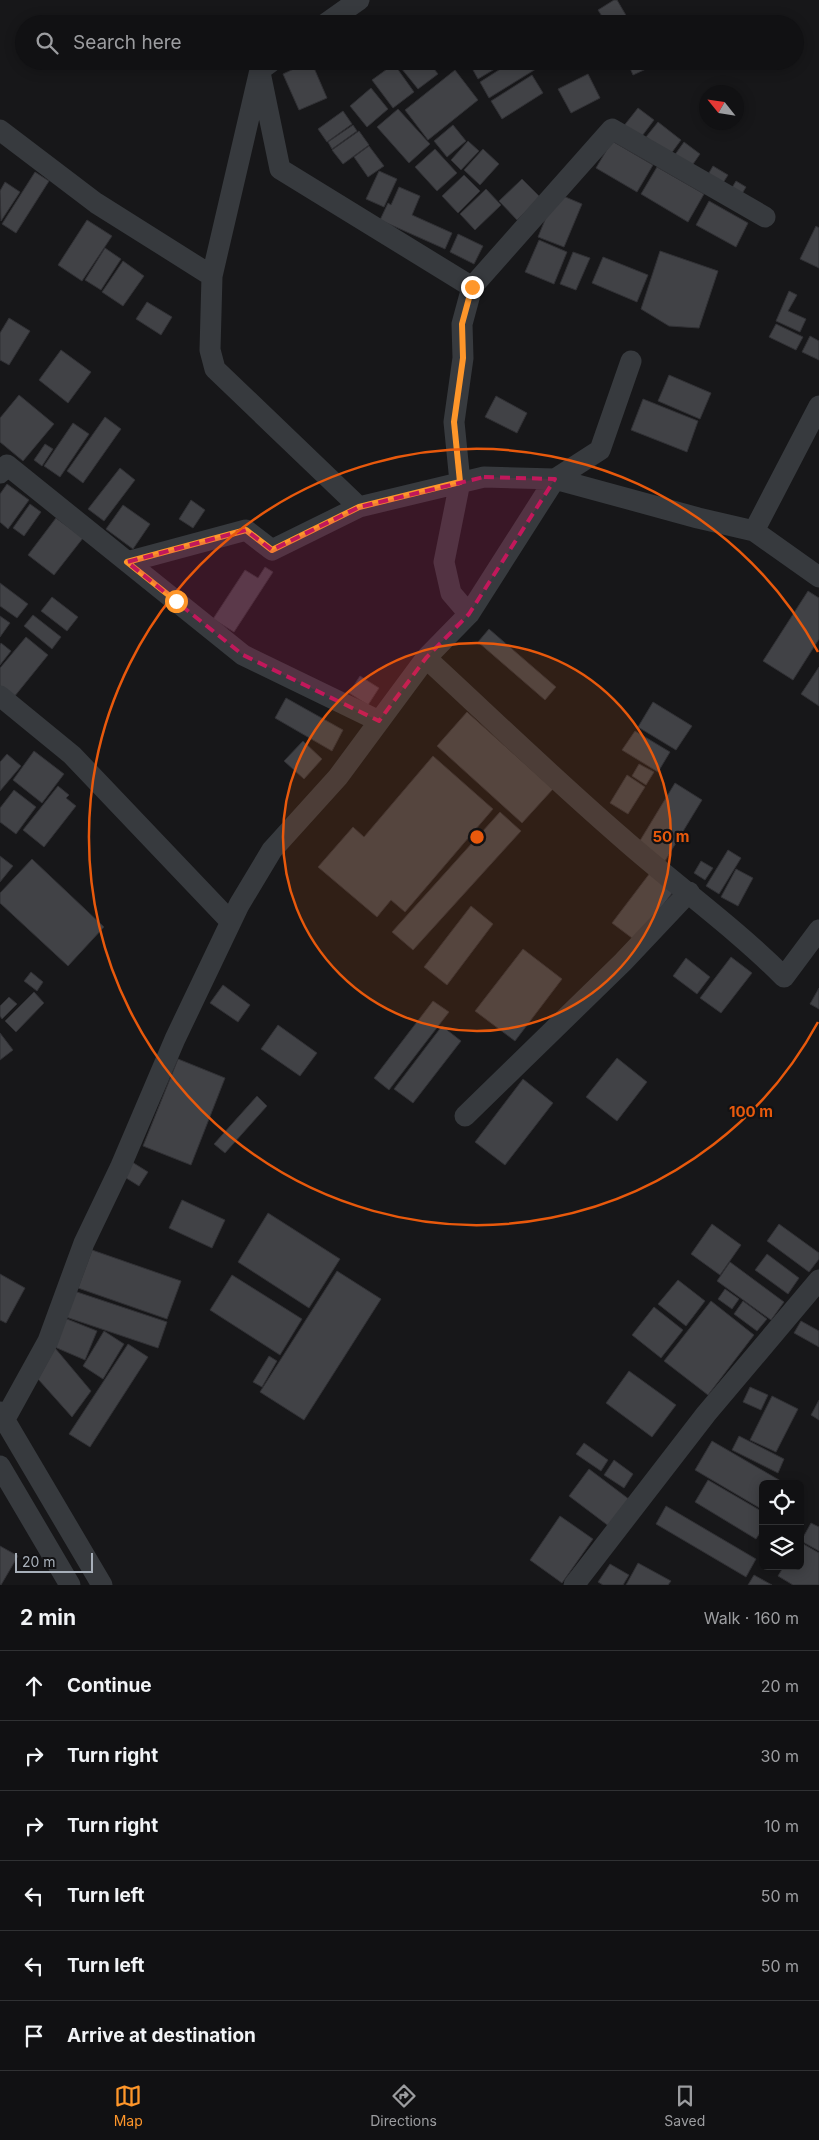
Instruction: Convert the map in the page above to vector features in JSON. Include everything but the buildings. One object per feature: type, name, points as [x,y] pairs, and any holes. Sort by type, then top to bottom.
[{"type":"street","points":[[338,15],[359,0]]},
{"type":"street","points":[[265,70],[212,276],[210,350],[215,369],[359,507]]},
{"type":"street","points":[[267,70],[280,169],[472,287]]},
{"type":"street","points":[[470,614],[451,593],[444,562],[460,482],[454,422],[463,358],[462,324],[472,287],[612,129],[765,216]]},
{"type":"street","points":[[0,130],[96,203],[212,276]]},
{"type":"street","points":[[102,1585],[2,1416],[48,1340],[84,1243],[120,1168],[175,1039],[231,922],[272,850],[338,777],[426,658],[470,614],[555,479],[600,450],[631,361]]},
{"type":"street","points":[[754,531],[819,406]]},
{"type":"street","points":[[0,473],[7,465],[243,655],[379,720]]},
{"type":"street","points":[[127,562],[246,530],[272,550],[359,507],[484,476],[555,479],[698,518],[754,531],[819,577]]},
{"type":"street","points":[[426,658],[621,838],[688,892],[763,956],[784,977],[819,930]]},
{"type":"street","points":[[0,696],[72,755],[231,922]]},
{"type":"street","points":[[465,1116],[623,962],[688,892]]},
{"type":"street","points":[[574,1585],[706,1414],[819,1280]]},
{"type":"street","points":[[0,1466],[70,1585]]},
{"type":"highlighted area","points":[[484,477],[555,479],[469,614],[426,658],[379,721],[243,655],[127,562],[246,530],[272,550],[359,507]]},
{"type":"route","points":[[176,601],[127,562],[246,530],[272,550],[359,507],[460,482],[454,422],[463,358],[462,324],[472,287]]}]
